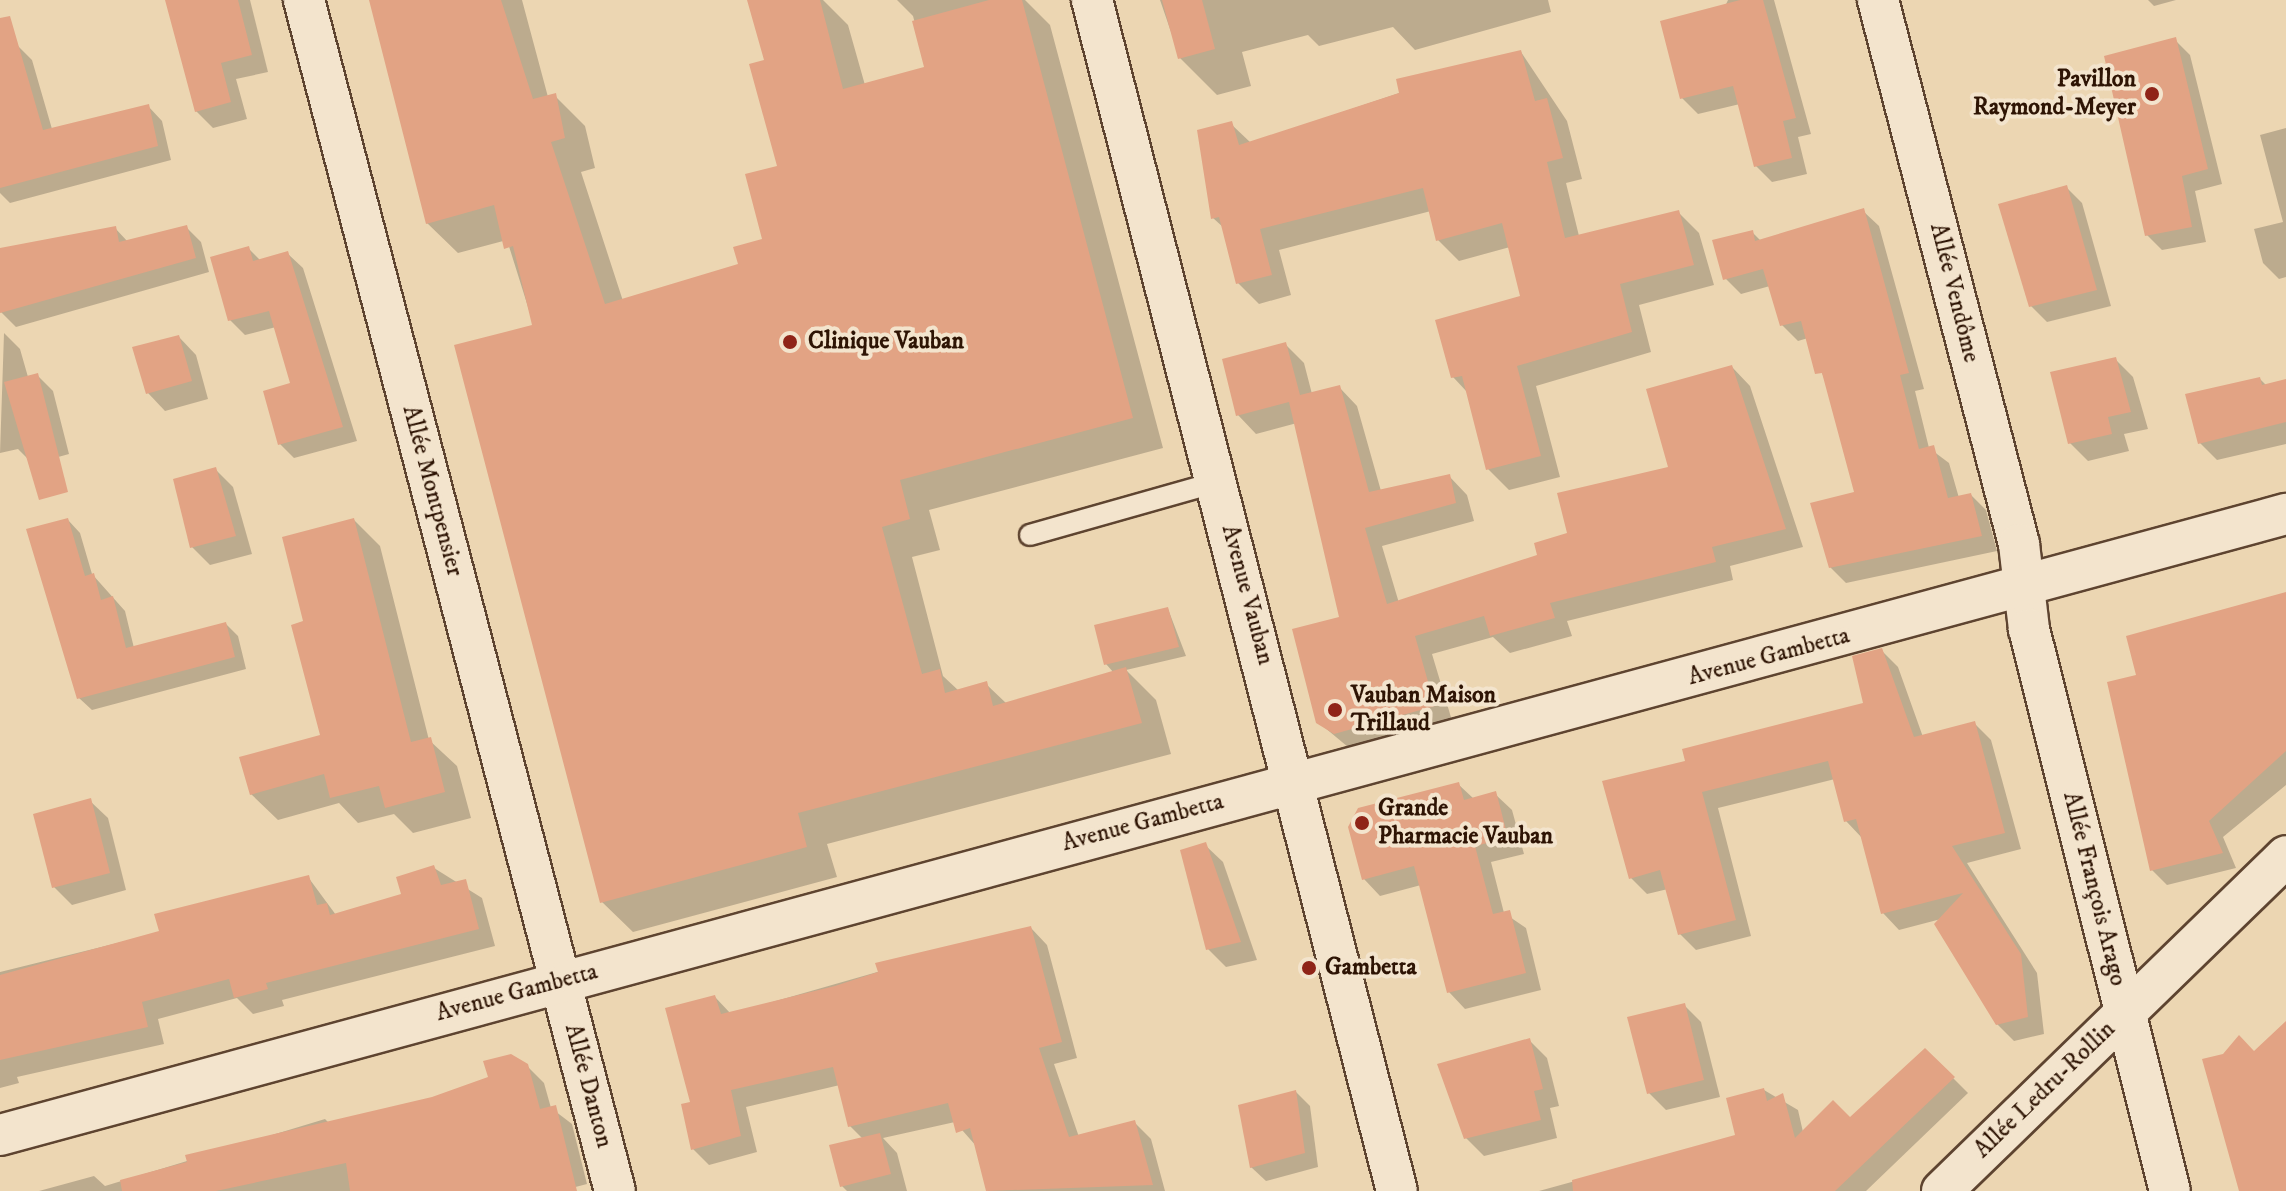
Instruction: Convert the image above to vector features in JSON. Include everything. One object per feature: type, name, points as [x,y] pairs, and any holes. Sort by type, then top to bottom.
[{"type":"street","name":"Allée Montpensier","points":[[304,0],[561,981]]},
{"type":"street","name":"Avenue Vauban","points":[[1092,0],[1296,782],[1397,1191]]},
{"type":"street","name":"Allée Vendôme","points":[[1878,0],[2025,586]]},
{"type":"street","name":"Avenue Gambetta","points":[[0,1135],[2286,514]]},
{"type":"street","name":"Allée François Arago","points":[[2025,586],[2029,629],[2170,1191]]},
{"type":"street","name":"Allée Ledru-Rollin","points":[[1942,1191],[2286,856]]},
{"type":"street","name":"Allée Danton","points":[[561,981],[615,1191]]},
{"type":"lane","points":[[1030,535],[1217,482]]},
{"type":"building","points":[[165,0],[238,0],[252,55],[221,63],[231,102],[195,112]]},
{"type":"building","name":"Clinique Vauban","points":[[369,0],[501,0],[533,99],[556,93],[565,138],[551,142],[605,304],[738,264],[733,247],[762,239],[745,174],[777,166],[749,64],[764,60],[747,0],[820,0],[843,89],[924,67],[912,21],[989,0],[1022,0],[1133,418],[900,480],[910,519],[882,527],[922,674],[940,669],[945,693],[987,681],[993,706],[1126,667],[1142,723],[798,813],[807,847],[600,903],[454,345],[532,325],[513,246],[504,249],[494,205],[426,224]]},
{"type":"building","points":[[1162,0],[1202,0],[1215,49],[1178,59]]},
{"type":"building","points":[[1740,0],[1763,0],[1796,118],[1783,121],[1792,158],[1754,167],[1733,86],[1680,99],[1660,21]]},
{"type":"building","points":[[10,16],[43,130],[149,104],[158,146],[0,188],[0,18]]},
{"type":"building","points":[[2176,37],[2208,169],[2182,176],[2192,227],[2145,236],[2104,56]]},
{"type":"building","points":[[1521,50],[1535,101],[1547,98],[1563,158],[1547,162],[1565,238],[1679,210],[1694,265],[1620,284],[1632,332],[1517,366],[1541,456],[1486,470],[1462,376],[1451,378],[1435,320],[1520,296],[1502,223],[1436,241],[1423,188],[1260,229],[1272,275],[1236,284],[1219,217],[1211,219],[1197,130],[1232,121],[1239,145],[1399,93],[1396,79]]},
{"type":"building","points":[[2067,185],[2097,290],[2029,307],[1998,204]]},
{"type":"building","points":[[1864,208],[1909,373],[1900,375],[1919,449],[1934,445],[1948,498],[1971,493],[1982,536],[1829,568],[1810,503],[1854,492],[1822,373],[1815,374],[1801,321],[1780,326],[1763,269],[1723,280],[1712,240],[1753,230],[1755,241]]},
{"type":"building","points":[[187,225],[196,258],[0,313],[0,248],[116,226],[119,242]]},
{"type":"building","points":[[249,246],[253,261],[288,251],[343,427],[278,445],[263,391],[290,383],[269,311],[228,321],[210,257]]},
{"type":"building","points":[[179,335],[192,381],[146,394],[132,347]]},
{"type":"building","points":[[1286,342],[1300,395],[1340,385],[1369,492],[1450,474],[1456,503],[1365,528],[1387,604],[1537,555],[1534,543],[1567,533],[1557,493],[1668,467],[1646,389],[1732,365],[1786,529],[1712,547],[1716,562],[1550,603],[1555,618],[1490,636],[1484,616],[1415,636],[1435,706],[1334,734],[1316,723],[1292,629],[1339,617],[1289,402],[1236,416],[1222,359]]},
{"type":"building","points":[[2116,357],[2131,412],[2108,417],[2112,434],[2068,444],[2050,372]]},
{"type":"building","points":[[38,373],[68,492],[39,500],[4,382]]},
{"type":"building","points":[[2260,377],[2262,385],[2286,379],[2286,422],[2198,444],[2185,394]]},
{"type":"building","points":[[216,467],[236,536],[190,548],[173,479]]},
{"type":"building","points":[[68,518],[85,576],[94,573],[101,600],[113,596],[126,648],[226,622],[235,657],[77,699],[26,529]]},
{"type":"building","points":[[354,518],[411,742],[431,737],[445,792],[385,808],[379,786],[330,798],[324,774],[250,795],[239,757],[320,735],[291,625],[303,621],[282,537]]},
{"type":"building","points":[[2286,592],[2286,751],[2209,821],[2223,853],[2150,871],[2107,682],[2136,675],[2126,636]]},
{"type":"building","points":[[1168,607],[1179,647],[1104,665],[1094,625]]},
{"type":"building","points":[[1882,648],[1914,737],[1975,721],[2005,833],[1952,846],[2021,954],[2028,1017],[1996,1025],[1934,924],[1963,893],[1881,914],[1856,819],[1844,822],[1828,761],[1702,792],[1736,920],[1678,935],[1660,870],[1629,879],[1602,781],[1685,761],[1682,749],[1863,703],[1852,656]]},
{"type":"building","points":[[1459,782],[1464,800],[1496,791],[1508,838],[1475,846],[1493,914],[1510,910],[1526,973],[1447,993],[1414,866],[1362,880],[1348,827],[1358,808]]},
{"type":"building","points":[[91,798],[110,873],[52,888],[33,814]]},
{"type":"building","points":[[1206,842],[1241,942],[1206,950],[1180,850]]},
{"type":"building","points":[[434,865],[441,885],[466,879],[479,929],[266,983],[268,989],[234,998],[229,979],[142,1002],[148,1027],[0,1060],[0,975],[159,931],[154,914],[309,875],[317,905],[327,903],[330,915],[401,894],[396,877]]},
{"type":"building","points":[[1031,926],[1062,1042],[1039,1048],[1069,1137],[1135,1120],[1153,1185],[986,1191],[970,1128],[956,1133],[948,1103],[848,1127],[833,1067],[731,1090],[741,1136],[691,1150],[681,1104],[690,1102],[665,1008],[715,995],[721,1014],[835,986],[878,972],[875,963]]},
{"type":"building","points":[[1685,1003],[1704,1080],[1647,1094],[1627,1017]]},
{"type":"building","points":[[2286,1021],[2286,1191],[2239,1191],[2202,1059],[2223,1054],[2239,1035],[2254,1051]]},
{"type":"building","points":[[1530,1038],[1543,1089],[1534,1091],[1541,1120],[1464,1139],[1437,1064]]},
{"type":"building","points":[[1925,1048],[1955,1077],[1835,1191],[1573,1191],[1572,1180],[1735,1135],[1726,1098],[1764,1088],[1767,1101],[1783,1093],[1795,1138],[1833,1100],[1850,1117]]},
{"type":"building","points":[[511,1054],[528,1064],[540,1109],[556,1105],[577,1191],[350,1191],[346,1163],[216,1191],[122,1191],[120,1180],[187,1162],[185,1155],[432,1097],[488,1077],[483,1061]]},
{"type":"building","points":[[1296,1090],[1305,1153],[1250,1168],[1238,1105]]},
{"type":"building","points":[[880,1133],[891,1174],[840,1187],[829,1145]]},
{"type":"place","name":"Pavillon Raymond-Meyer","points":[[2152,94]]},
{"type":"place","name":"Clinique Vauban","points":[[790,342]]},
{"type":"place","name":"Vauban Maison Trillaud","points":[[1335,710]]},
{"type":"place","name":"Grande Pharmacie Vauban","points":[[1362,823]]},
{"type":"place","name":"Gambetta","points":[[1309,968]]}]
